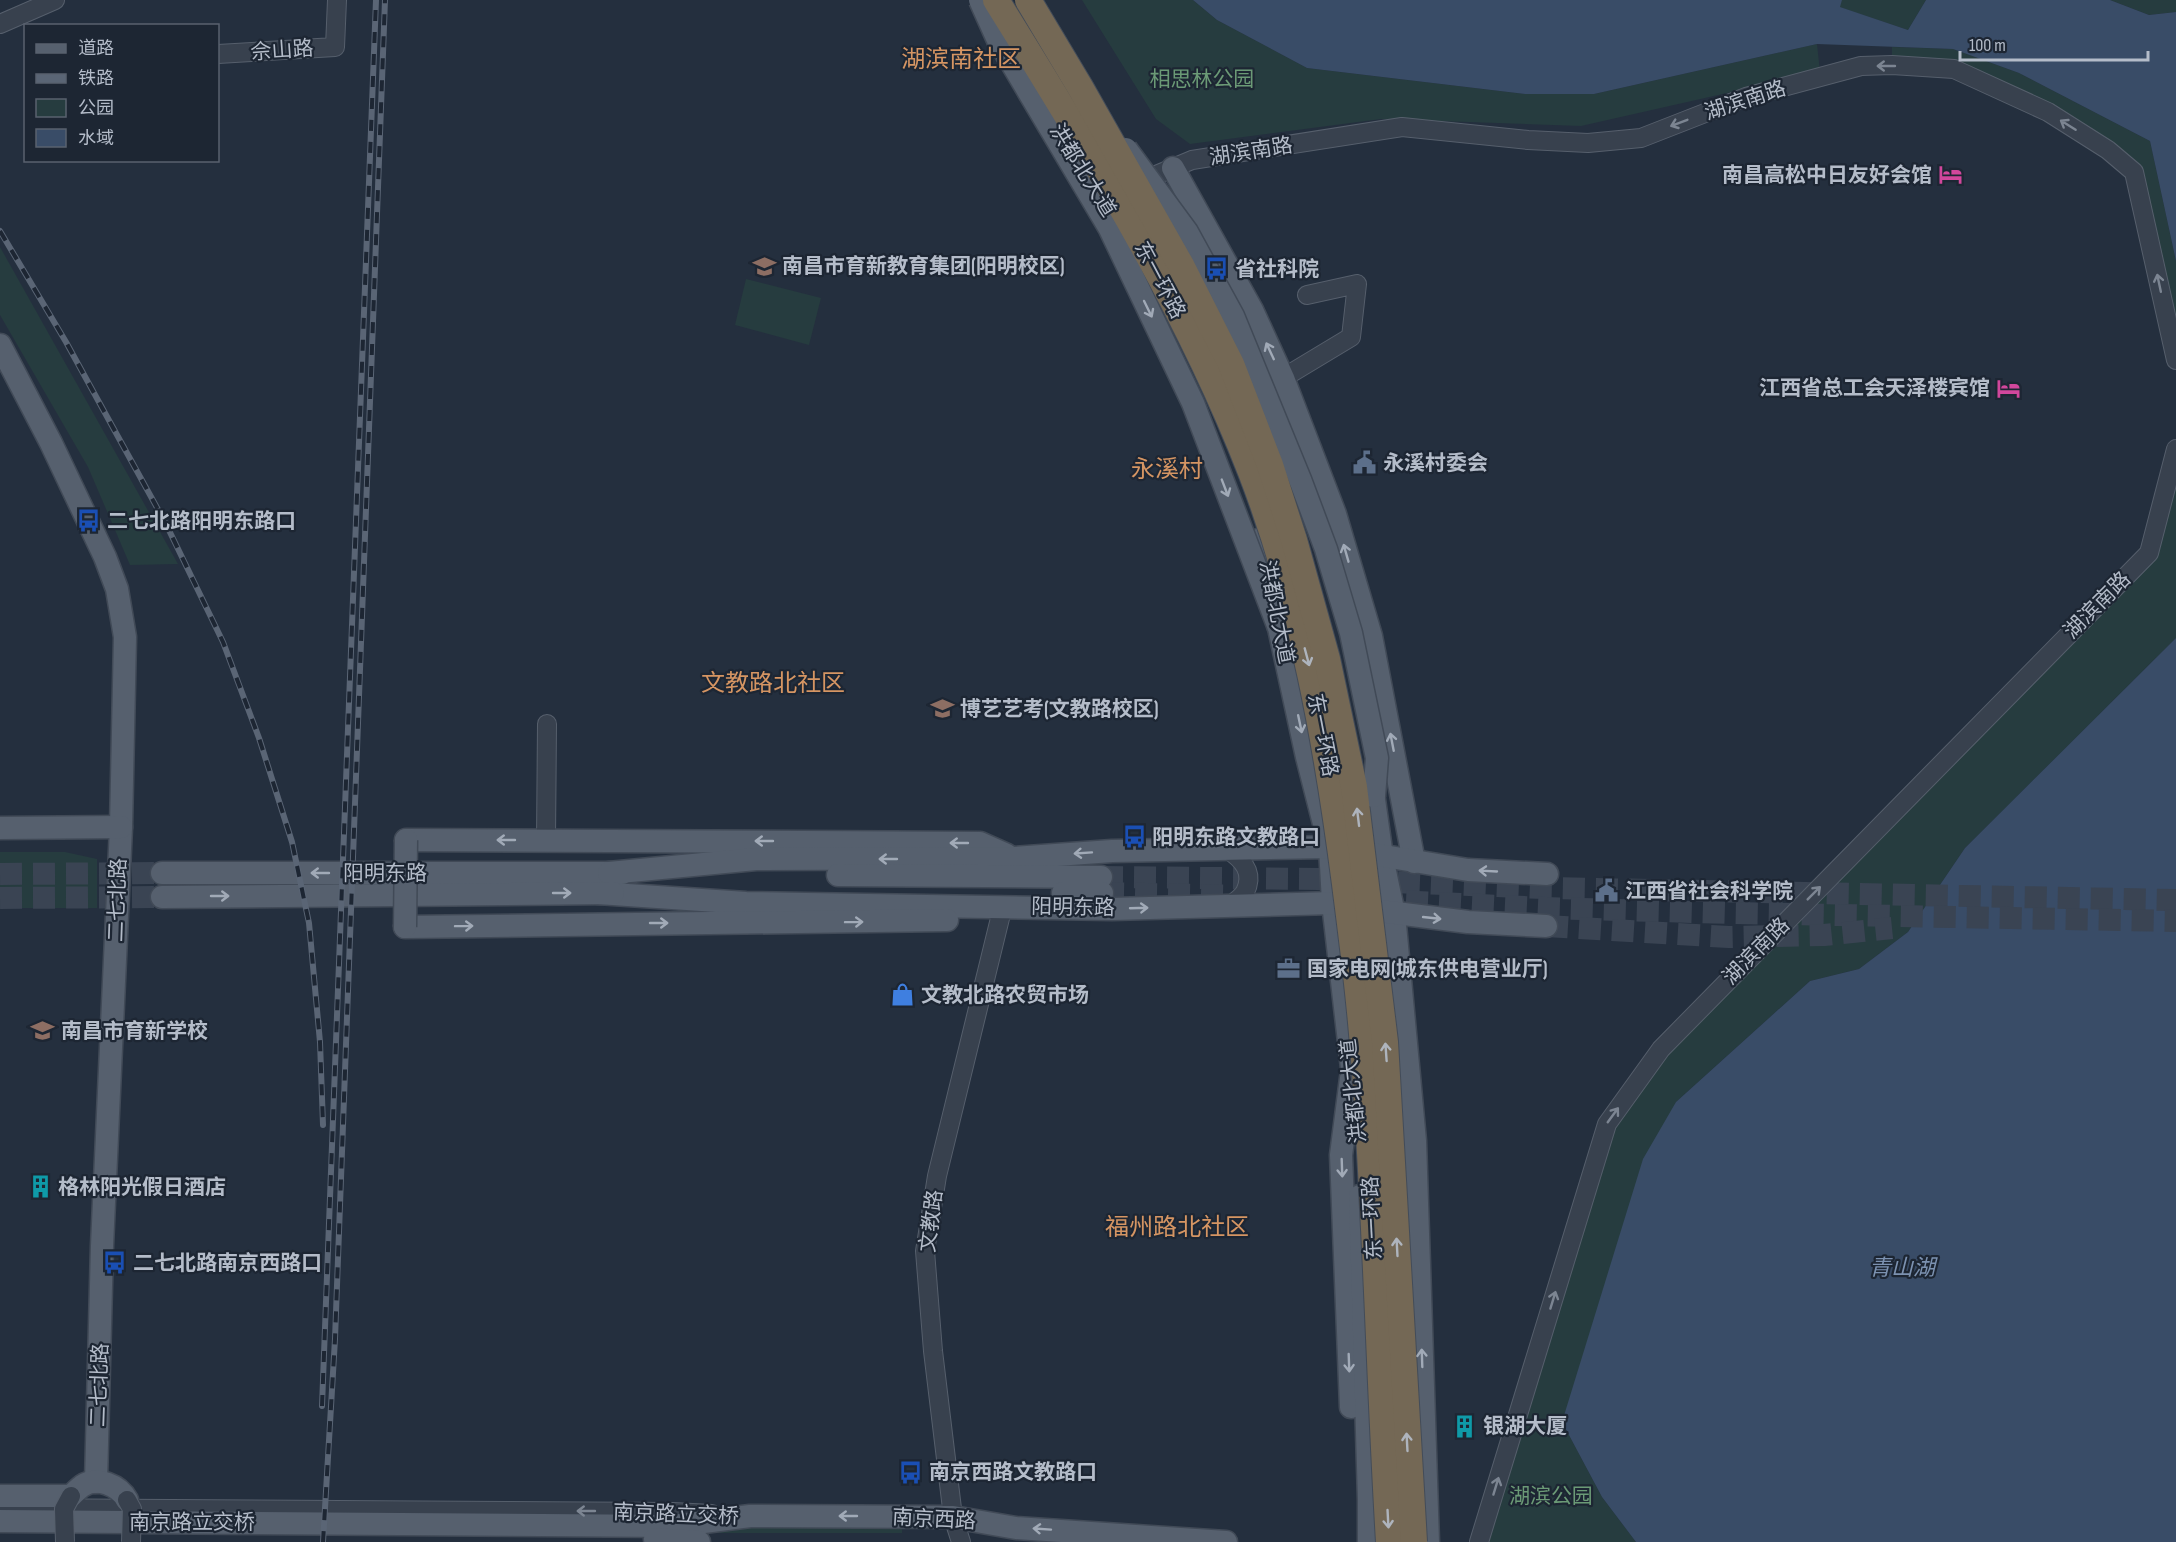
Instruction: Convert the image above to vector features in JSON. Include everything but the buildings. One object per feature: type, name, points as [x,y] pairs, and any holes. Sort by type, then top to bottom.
[{"type":"highway","name":"东一环路","points":[[996,0],[1087,146],[1161,279],[1208,374],[1251,473],[1309,661],[1333,790],[1363,1045],[1389,1542]]},
{"type":"highway","name":"东一环路","points":[[1028,0],[1182,267],[1231,364],[1270,465],[1294,540],[1327,659],[1354,788],[1385,1042],[1414,1542]]},
{"type":"main road","name":"洪都北大道","points":[[979,0],[998,40],[1110,229],[1193,403],[1279,628],[1307,757],[1330,848],[1333,903],[1358,1123],[1370,1500],[1368,1542]]},
{"type":"main road","points":[[1042,0],[1202,282],[1268,422],[1326,578],[1342,640],[1374,796],[1382,857],[1394,914],[1415,1141],[1428,1542]]},
{"type":"main road","points":[[1080,87],[1187,232],[1233,316],[1326,549],[1351,633],[1377,758],[1374,796]]},
{"type":"main road","points":[[1173,168],[1252,310],[1283,378],[1335,514],[1371,636],[1414,862]]},
{"type":"main road","name":"二七北路","points":[[0,345],[70,481],[105,557],[117,589],[125,637],[120,834],[102,1246],[96,1482]]},
{"type":"main road","points":[[0,828],[120,834]]},
{"type":"main road","points":[[0,843],[120,834]]},
{"type":"main road","points":[[1004,906],[975,920],[405,927],[406,840],[980,843],[1014,858]]},
{"type":"main road","name":"阳明东路","points":[[162,897],[604,883],[756,859],[1014,858],[1112,851],[1227,849],[1330,848],[1468,870],[1547,874]]},
{"type":"main road","name":"阳明东路","points":[[162,873],[604,883],[1101,885]]},
{"type":"main road","name":"阳明东路","points":[[604,883],[746,903],[1112,909],[1333,903],[1394,914],[1468,922],[1546,926]]},
{"type":"main road","points":[[0,1496],[71,1496],[83,1485],[96,1482],[114,1485],[124,1493],[127,1500]]},
{"type":"main road","name":"南京西路","points":[[750,1516],[953,1517],[1016,1528],[1226,1542]]},
{"type":"main road","name":"南京路立交桥","points":[[0,1521],[673,1526],[750,1516]]},
{"type":"main road","name":"南京路立交桥","points":[[0,1534],[676,1539],[699,1542]]},
{"type":"street","points":[[0,24],[55,0]]},
{"type":"street","name":"佘山路","points":[[219,54],[335,47],[337,0]]},
{"type":"street","name":"湖滨南路","points":[[1144,180],[1192,160],[1402,127],[1528,140],[1588,143],[1641,138],[1746,97],[1861,66],[1892,65],[1954,69],[2048,112],[2109,150],[2134,172],[2176,360]]},
{"type":"street","points":[[1283,378],[1351,338],[1357,284],[1307,295]]},
{"type":"street","name":"湖滨南路","points":[[1479,1542],[1607,1124],[1661,1049],[2149,553],[2176,450]]},
{"type":"street","points":[[546,840],[547,724]]},
{"type":"street","points":[[1227,849],[1242,859],[1249,876],[1245,894],[1231,905]]},
{"type":"street","name":"文教路","points":[[961,1542],[953,1517],[933,1351],[925,1251],[937,1176],[1004,906]]},
{"type":"street","points":[[64,1542],[64,1509],[71,1496]]},
{"type":"street","points":[[127,1500],[132,1509],[131,1542]]},
{"type":"street","name":"南京路立交桥","points":[[0,1508],[673,1512],[750,1516]]},
{"type":"green space","name":"相思林公园","points":[[1082,0],[1193,0],[1217,20],[1307,68],[1525,94],[1594,94],[1817,44],[1820,72],[1581,126],[1381,119],[1190,144],[1156,119]]},
{"type":"green space","points":[[1842,0],[1926,0],[1908,30],[1839,7]]},
{"type":"green space","points":[[2110,0],[2176,0],[2176,12],[2149,15]]},
{"type":"green space","points":[[1892,47],[1953,49],[2019,73],[2150,141],[2176,261],[2176,360],[2134,172],[2108,150],[1954,69],[1892,65]]},
{"type":"green space","points":[[0,247],[178,564],[130,565],[88,467],[0,315]]},
{"type":"green space","points":[[746,279],[821,298],[809,345],[735,325]]},
{"type":"green space","name":"湖滨公园","points":[[2176,485],[2176,638],[1965,848],[1908,932],[1859,969],[1810,981],[1676,1102],[1562,1422],[1602,1497],[1636,1542],[1489,1542],[1613,1126],[1659,1066],[1698,1021],[2155,554]]},
{"type":"green space","points":[[0,852],[65,852],[97,859],[97,908],[0,908]]},
{"type":"green space","points":[[902,1525],[902,1533],[718,1533],[718,1526]]},
{"type":"water","points":[[1193,0],[1842,0],[1840,7],[1908,30],[1926,0],[2110,0],[2149,15],[2176,12],[2176,261],[2150,141],[2019,73],[1953,49],[1817,44],[1594,94],[1525,94],[1307,68],[1217,20]]},
{"type":"water","name":"青山湖","points":[[2176,638],[2176,1542],[1636,1542],[1602,1497],[1562,1422],[1643,1159],[1676,1102],[1810,981],[1859,969],[1908,932],[1965,848]]},
{"type":"tunnel","points":[[0,874],[162,873]]},
{"type":"tunnel","points":[[1101,877],[1319,879],[1544,888],[2176,900]]},
{"type":"tunnel","points":[[1102,893],[1244,896]]},
{"type":"tunnel","points":[[0,898],[162,897]]},
{"type":"tunnel","points":[[1373,900],[1730,913],[2176,921]]},
{"type":"tunnel","points":[[1546,926],[1729,937],[1824,935],[1892,928]]},
{"type":"railway","points":[[322,1406],[376,0]]},
{"type":"railway","points":[[323,1542],[335,1339],[385,0]]},
{"type":"railway","points":[[0,231],[66,342],[166,524],[223,642],[259,738],[292,842],[309,923],[320,1042],[323,1125]]},
{"type":"place","name":"南昌高松中日友好会馆","points":[[1950,175]]},
{"type":"place","name":"南昌市育新教育集团(阳明校区)","points":[[764,266]]},
{"type":"place","name":"省社科院","points":[[1217,269]]},
{"type":"place","name":"江西省总工会天泽楼宾馆","points":[[2008,388]]},
{"type":"place","name":"永溪村委会","points":[[1365,463]]},
{"type":"place","name":"二七北路阳明东路口","points":[[89,521]]},
{"type":"place","name":"博艺艺考(文教路校区)","points":[[942,709]]},
{"type":"place","name":"阳明东路文教路口","points":[[1134,837]]},
{"type":"place","name":"江西省社会科学院","points":[[1607,891]]},
{"type":"place","name":"国家电网(城东供电营业厅)","points":[[1289,969]]},
{"type":"place","name":"文教北路农贸市场","points":[[903,995]]},
{"type":"place","name":"南昌市育新学校","points":[[43,1031]]},
{"type":"place","name":"格林阳光假日酒店","points":[[40,1187]]},
{"type":"place","name":"二七北路南京西路口","points":[[115,1263]]},
{"type":"place","name":"银湖大厦","points":[[1465,1426]]},
{"type":"place","name":"南京西路文教路口","points":[[911,1472]]},
{"type":"district","name":"湖滨南社区","points":[[961,59]]},
{"type":"district","name":"永溪村","points":[[1167,469]]},
{"type":"district","name":"文教路北社区","points":[[773,683]]},
{"type":"district","name":"福州路北社区","points":[[1177,1227]]}]
